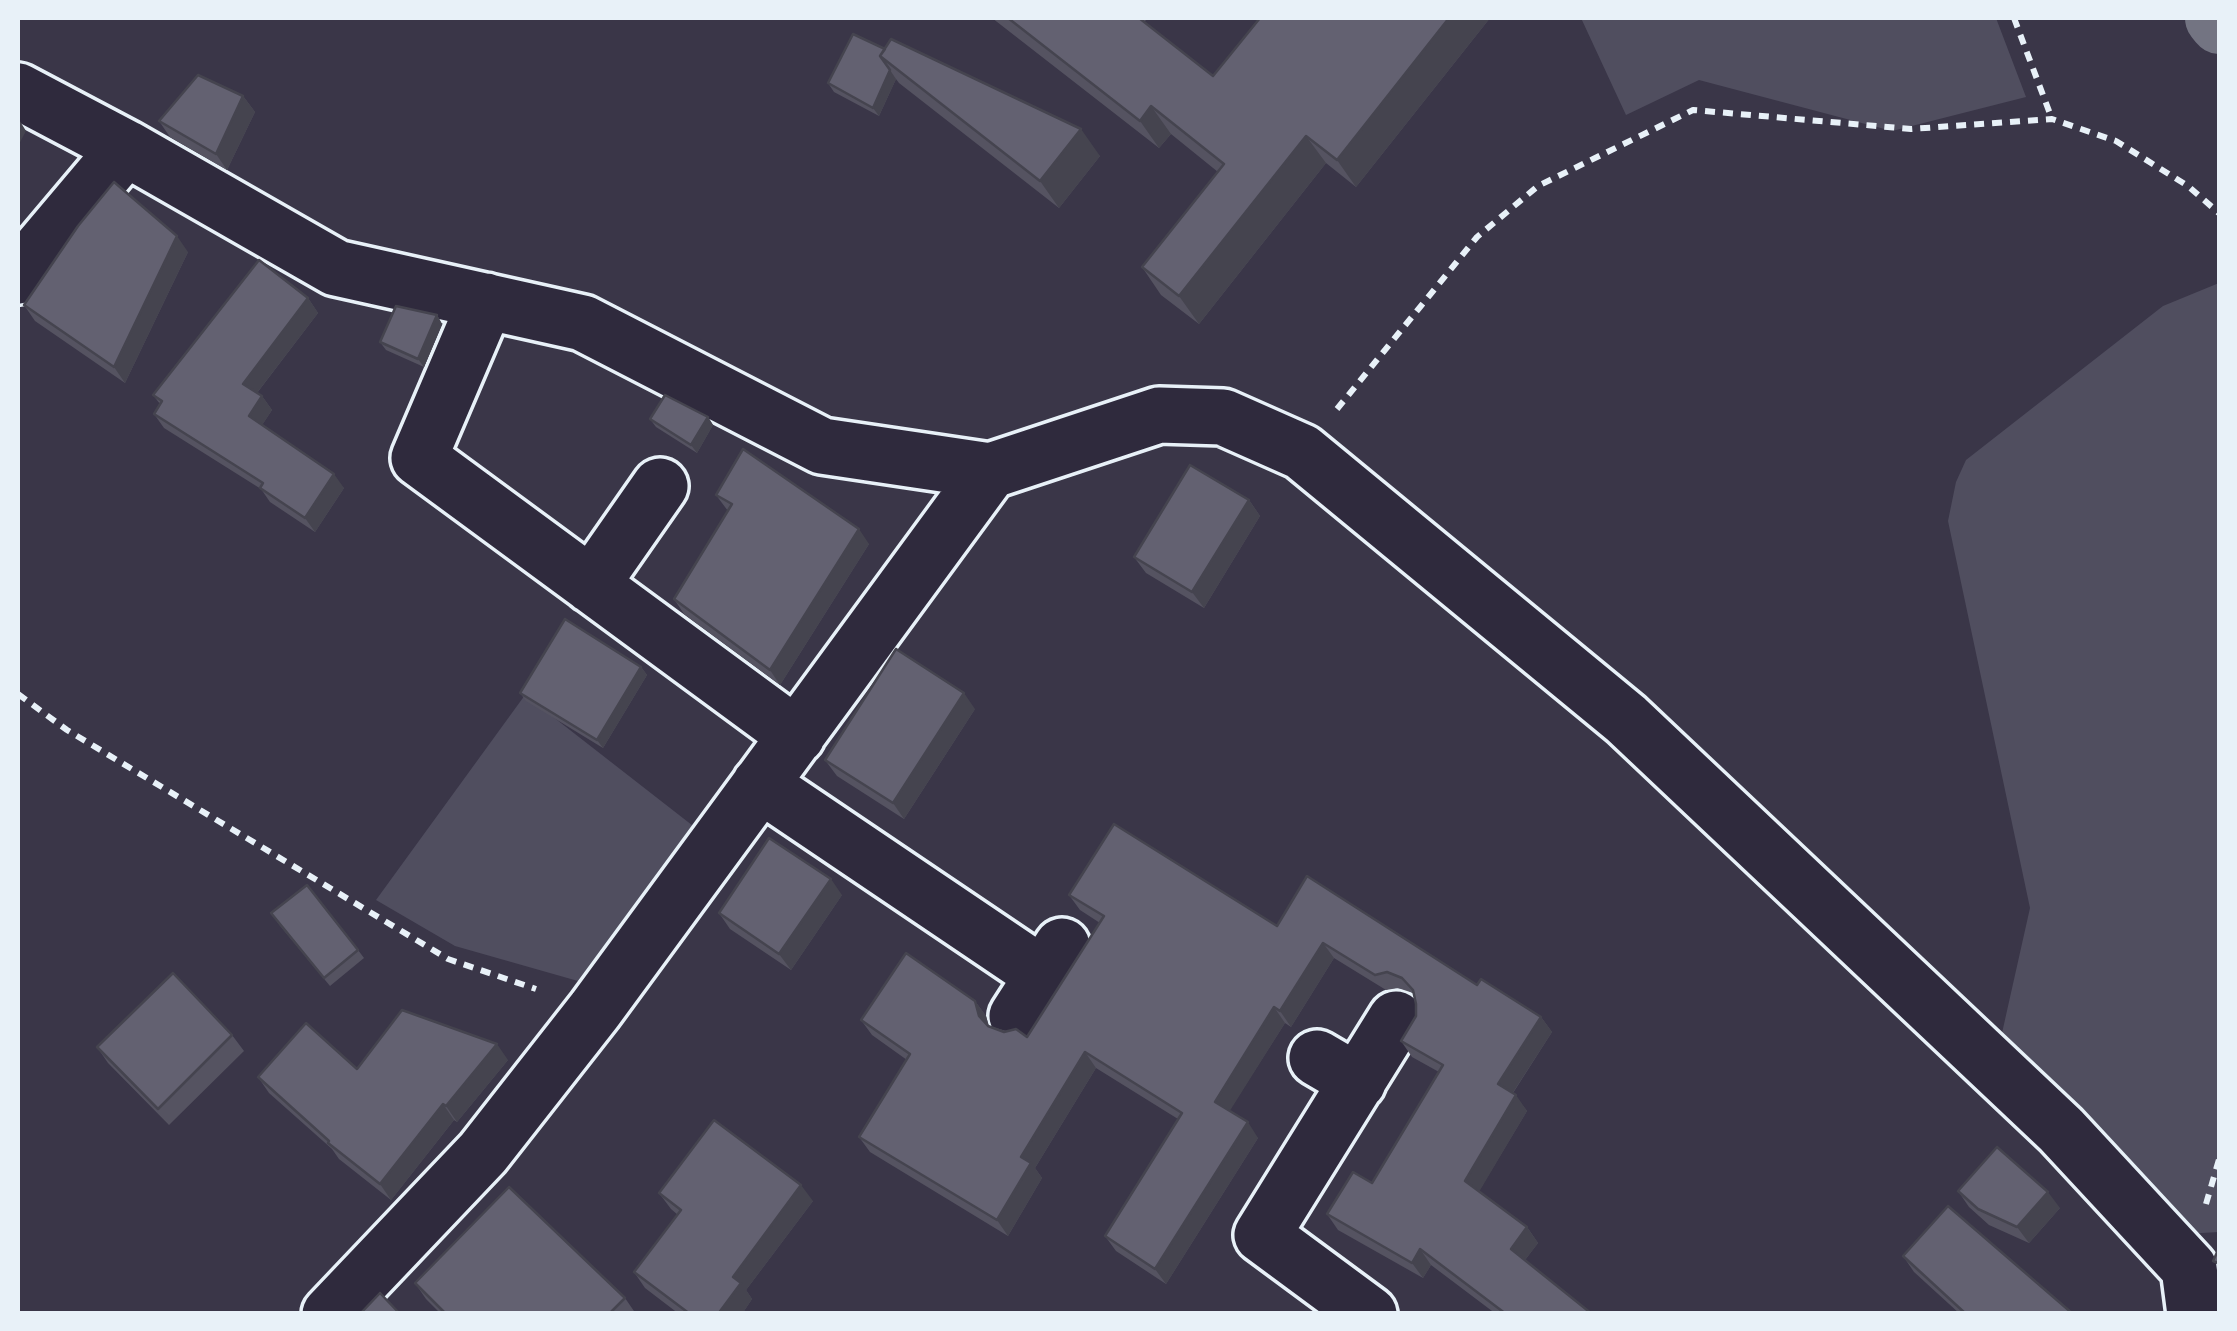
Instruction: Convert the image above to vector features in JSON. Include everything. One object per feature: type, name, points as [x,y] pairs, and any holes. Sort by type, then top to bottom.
[{"type":"street","points":[[18,91],[336,268],[583,323],[822,446],[990,471],[1158,415],[1223,417],[1302,452],[1626,719],[2060,1130],[2188,1268],[2195,1314]]},
{"type":"street","points":[[18,276],[126,148]]},
{"type":"street","points":[[486,302],[419,458],[796,736]]},
{"type":"street","points":[[330,1314],[483,1153],[595,1010],[990,471]]},
{"type":"street","points":[[591,585],[660,486]]},
{"type":"street","points":[[760,784],[1041,979]]},
{"type":"street","points":[[1369,1314],[1262,1234],[1337,1070],[1396,1020]]},
{"type":"path","points":[[2014,18],[2052,119]]},
{"type":"path","points":[[1302,452],[1477,236],[1538,186],[1693,110],[1911,130],[2052,119],[2116,141],[2188,186],[2220,214]]},
{"type":"path","points":[[18,694],[67,730],[448,959],[595,1010]]},
{"type":"shaded area","points":[[1581,18],[1996,18],[2026,97],[1892,131],[1699,80],[1626,115]]},
{"type":"shaded area","points":[[2219,283],[2219,1232],[2184,1234],[2000,1042],[2030,908],[1948,521],[1956,482],[1966,460],[2163,306]]},
{"type":"shaded area","points":[[525,695],[697,829],[585,983],[455,946],[376,900]]},
{"type":"building","points":[[1008,18],[1139,18],[1213,76],[1260,18],[1449,18],[1337,160],[1306,136],[1179,296],[1142,267],[1224,164],[1151,106],[1140,121]]},
{"type":"building","points":[[853,34],[885,49],[880,56],[890,70],[873,108],[828,83]]},
{"type":"building","points":[[891,39],[1081,129],[1040,181],[880,56]]},
{"type":"building","points":[[198,75],[243,96],[216,154],[159,121]]},
{"type":"building","points":[[114,182],[177,236],[114,367],[24,305],[78,226]]},
{"type":"building","points":[[259,260],[308,298],[243,384],[262,396],[249,416],[334,474],[305,518],[260,488],[263,483],[154,414],[162,401],[153,395]]},
{"type":"building","points":[[396,306],[437,315],[418,359],[380,342]]},
{"type":"building","points":[[665,395],[708,417],[691,445],[650,419]]},
{"type":"building","points":[[743,449],[859,529],[770,670],[674,599],[732,504],[716,495]]},
{"type":"building","points":[[1190,465],[1249,500],[1192,592],[1134,557]]},
{"type":"building","points":[[565,619],[641,667],[597,740],[520,693]]},
{"type":"building","points":[[896,649],[964,693],[893,803],[825,760]]},
{"type":"building","points":[[1114,824],[1277,926],[1307,876],[1477,985],[1481,979],[1541,1017],[1498,1084],[1516,1095],[1465,1181],[1527,1227],[1511,1249],[1592,1314],[1506,1314],[1420,1249],[1412,1263],[1327,1214],[1353,1172],[1372,1183],[1443,1065],[1401,1041],[1416,1016],[1413,990],[1402,978],[1387,972],[1375,975],[1323,943],[1280,1011],[1274,1007],[1215,1102],[1248,1122],[1155,1269],[1105,1236],[1182,1113],[1085,1052],[1021,1157],[1031,1163],[997,1220],[859,1137],[910,1054],[861,1020],[906,953],[975,1001],[979,1016],[988,1026],[1004,1032],[1016,1029],[1027,1037],[1104,916],[1069,895]]},
{"type":"building","points":[[769,838],[831,879],[779,954],[719,913]]},
{"type":"building","points":[[307,885],[358,950],[324,978],[271,913]]},
{"type":"building","points":[[173,973],[232,1035],[158,1109],[97,1047]]},
{"type":"building","points":[[402,1010],[497,1044],[380,1184],[328,1143],[258,1077],[306,1023],[357,1069]]},
{"type":"building","points":[[714,1120],[801,1185],[733,1277],[741,1283],[718,1314],[690,1314],[634,1272],[681,1210],[659,1193]]},
{"type":"building","points":[[1997,1147],[2048,1192],[2017,1227],[1978,1209],[1958,1191]]},
{"type":"building","points":[[509,1187],[625,1298],[609,1314],[446,1314],[415,1283]]},
{"type":"building","points":[[1948,1206],[2073,1314],[1966,1314],[1903,1256]]},
{"type":"building","points":[[2220,1246],[2220,1264],[2213,1261]]},
{"type":"building","points":[[380,1293],[400,1314],[360,1314]]},
{"type":"waterway","points":[[2216,18],[2220,23]]}]
